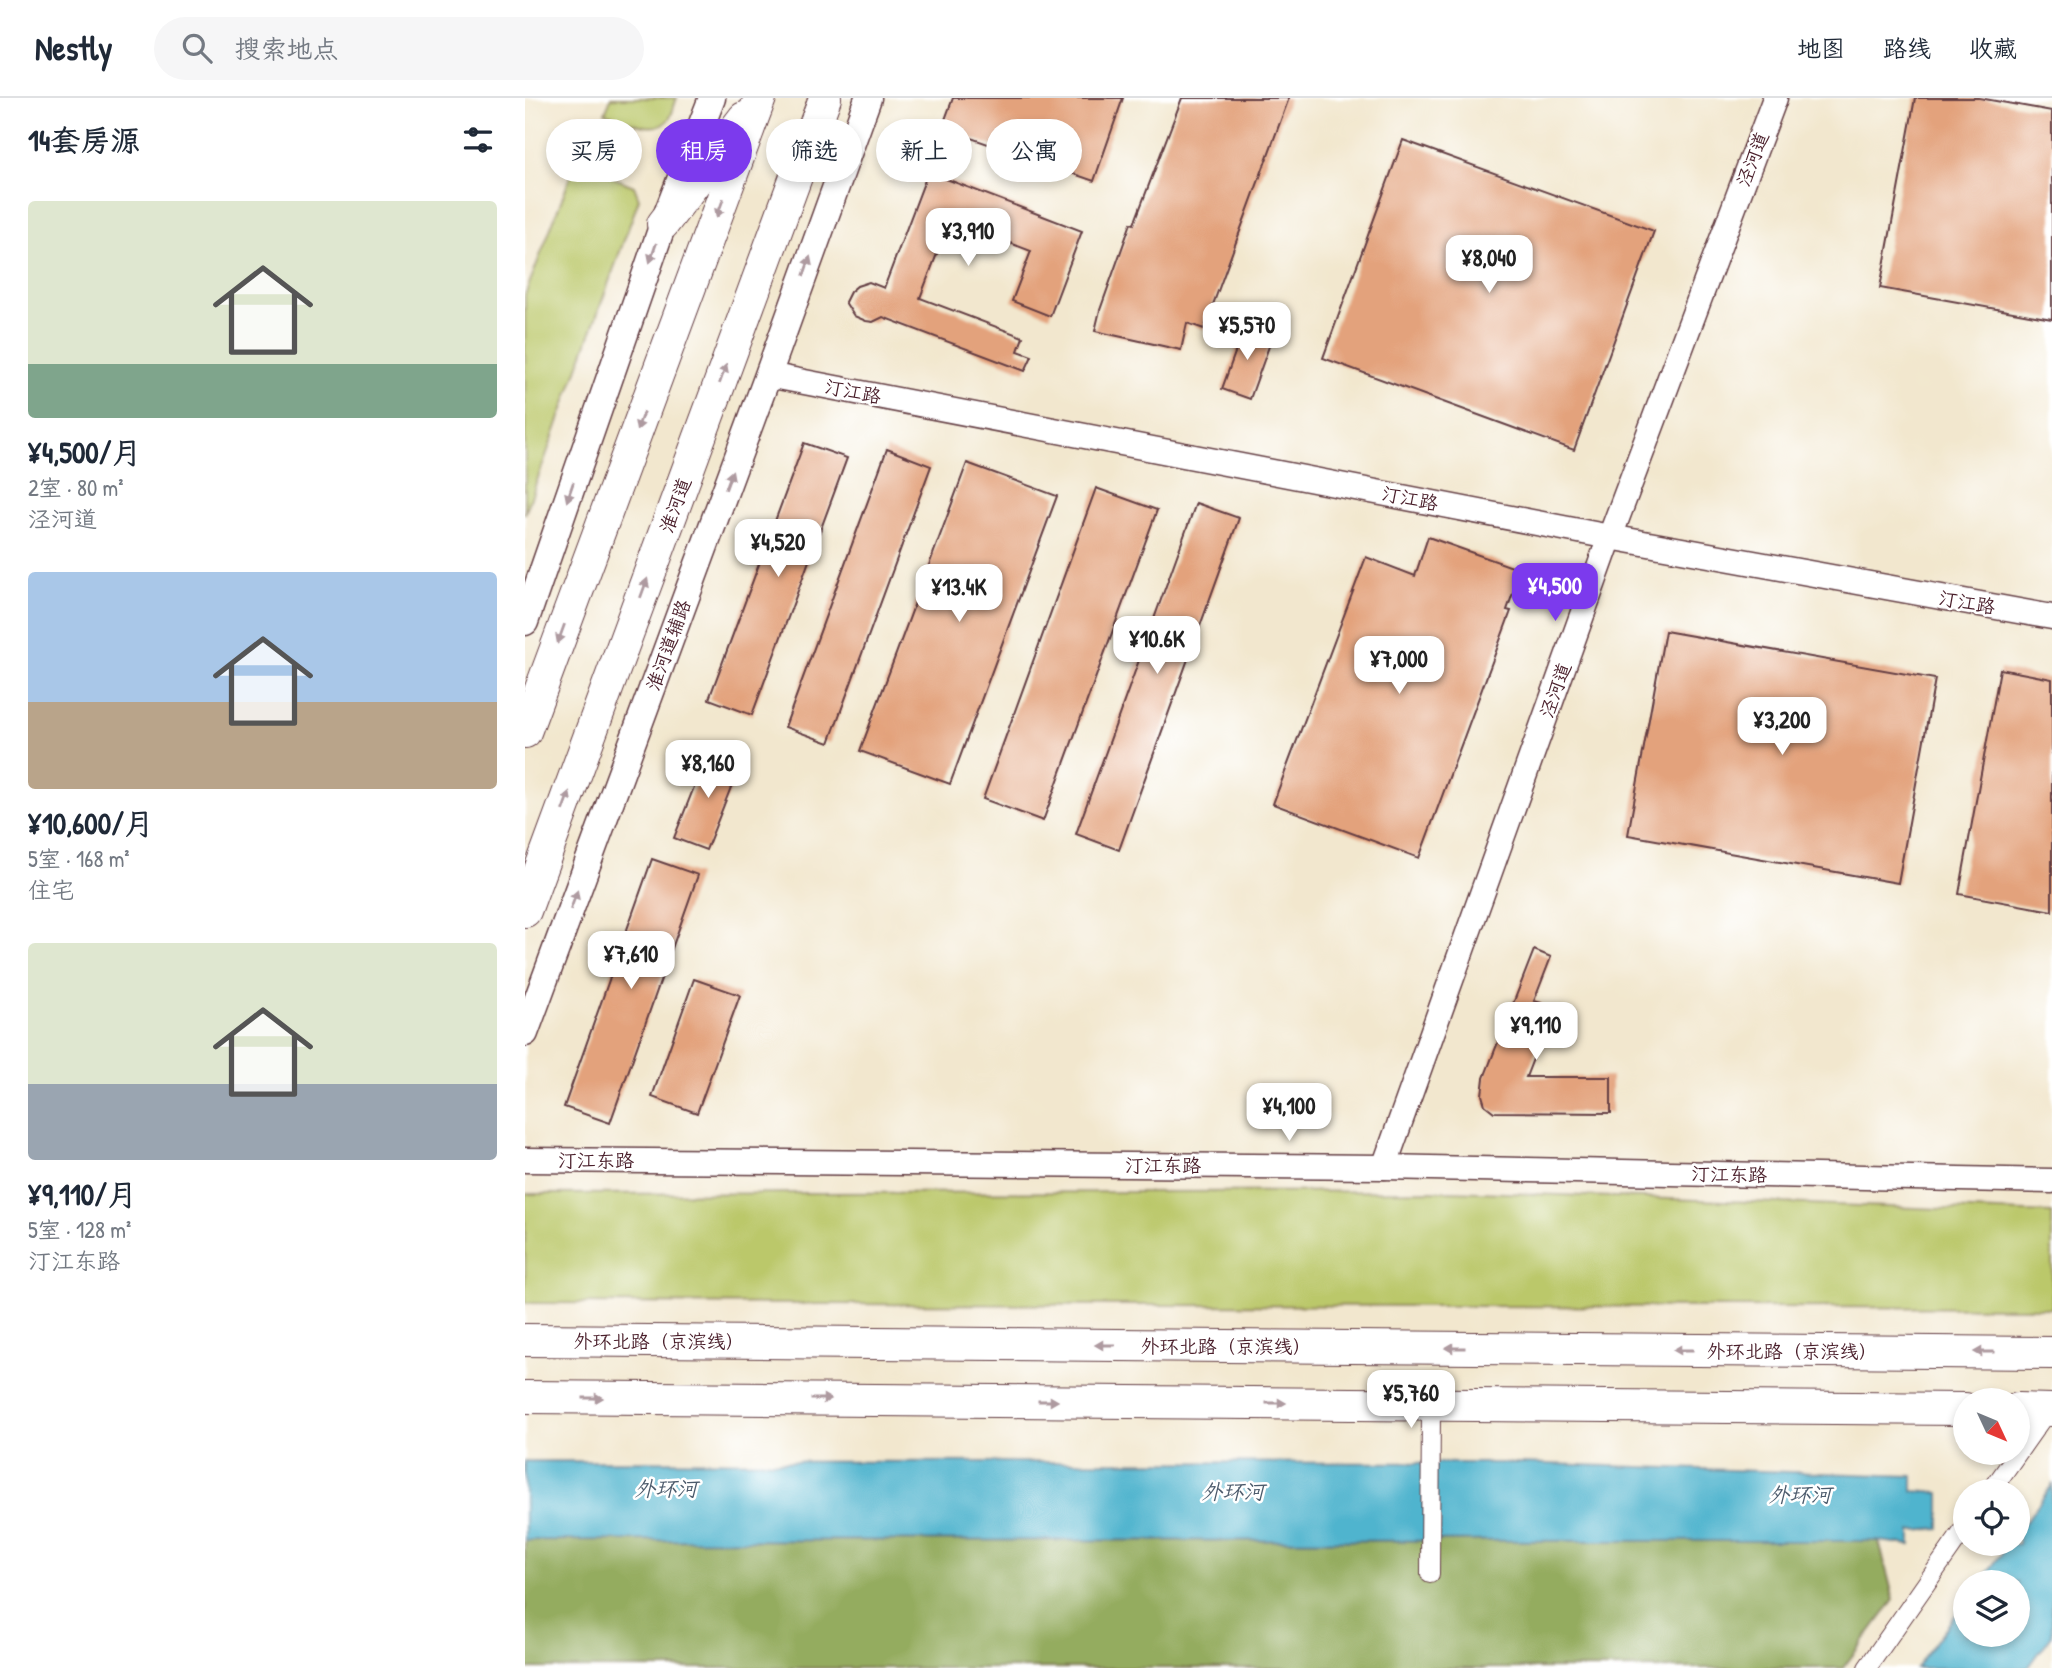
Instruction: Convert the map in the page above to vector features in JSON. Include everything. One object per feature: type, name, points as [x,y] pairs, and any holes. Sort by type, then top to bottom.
[{"type":"highway","points":[[663,224],[760,98]]},
{"type":"highway","points":[[525,732],[760,98]]},
{"type":"highway","name":"淮河道","points":[[525,911],[824,103]]},
{"type":"highway","name":"外环北路（京滨线）","points":[[525,1340],[2052,1353]]},
{"type":"highway","points":[[525,1397],[1953,1409]]},
{"type":"main road","points":[[526,626],[663,224],[712,98]]},
{"type":"main road","name":"淮河道辅路","points":[[525,1033],[868,98]]},
{"type":"street","name":"泾河道","points":[[1384,1167],[1610,537],[1775,98]]},
{"type":"street","name":"汀江路","points":[[768,375],[1610,537],[2052,617]]},
{"type":"street","name":"汀江东路","points":[[525,1160],[1384,1167],[2052,1181]]},
{"type":"street","points":[[1430,1574],[1431,1404]]},
{"type":"street","points":[[1998,1479],[2039,1409]]},
{"type":"street","points":[[1867,1668],[1953,1545]]},
{"type":"green space","points":[[611,98],[677,98],[669,119],[656,119],[655,126],[642,125],[642,119],[622,119],[605,113]]},
{"type":"green space","points":[[568,182],[624,182],[634,186],[639,199],[525,514],[525,295]]},
{"type":"green space","points":[[1452,1191],[2052,1213],[2052,1308],[525,1303],[525,1194]]},
{"type":"green space","points":[[525,1540],[1879,1541],[1894,1600],[1843,1668],[525,1668]]},
{"type":"water","name":"外环河","points":[[525,1461],[1519,1463],[1913,1476],[1913,1491],[1940,1493],[1940,1529],[1911,1531],[1911,1545],[1879,1541],[525,1540]]},
{"type":"water","points":[[2052,1485],[2052,1635],[2028,1668],[1916,1668],[1953,1618],[1953,1647],[2030,1647],[2030,1570],[1989,1570],[2000,1556],[2030,1556],[2030,1515]]},
{"type":"building","points":[[953,98],[1123,98],[1094,181],[1082,177],[1082,119],[986,119],[986,143],[972,138],[972,119],[945,119]]},
{"type":"building","points":[[1182,98],[1289,98],[1204,329],[1187,323],[1181,350],[1095,331],[1131,223],[1134,224]]},
{"type":"building","points":[[1915,98],[1979,98],[2052,111],[2052,319],[1880,288]]},
{"type":"building","points":[[1403,140],[1654,231],[1574,450],[1323,358]]},
{"type":"building","points":[[924,182],[954,182],[1082,231],[1050,316],[1012,301],[1031,251],[950,220],[920,298],[1023,337],[1018,351],[1032,356],[1025,371],[883,317],[873,322],[866,321],[854,316],[845,302],[857,286],[869,282],[884,288]]},
{"type":"building","points":[[1245,325],[1273,335],[1250,399],[1222,389]]},
{"type":"building","points":[[804,443],[847,458],[752,715],[709,699]]},
{"type":"building","points":[[887,449],[931,466],[829,743],[785,727]]},
{"type":"building","points":[[967,463],[1057,496],[950,784],[860,751]]},
{"type":"building","points":[[1096,488],[1157,510],[1043,821],[983,799]]},
{"type":"building","points":[[1196,503],[1239,518],[1119,850],[1076,834]]},
{"type":"building","points":[[1428,537],[1521,570],[1507,610],[1511,611],[1419,858],[1273,804],[1366,557],[1415,576]]},
{"type":"building","points":[[1665,631],[1935,679],[1898,883],[1628,835]]},
{"type":"building","points":[[2000,669],[2052,679],[2052,911],[1959,894]]},
{"type":"building","points":[[709,749],[741,762],[706,850],[674,838]]},
{"type":"building","points":[[652,859],[698,875],[610,1123],[564,1107]]},
{"type":"building","points":[[1534,950],[1551,957],[1534,1001],[1541,1003],[1538,1011],[1550,1015],[1526,1077],[1611,1077],[1611,1113],[1494,1112],[1485,1105],[1482,1095],[1484,1078]]},
{"type":"building","points":[[694,979],[740,995],[697,1113],[652,1097]]}]
